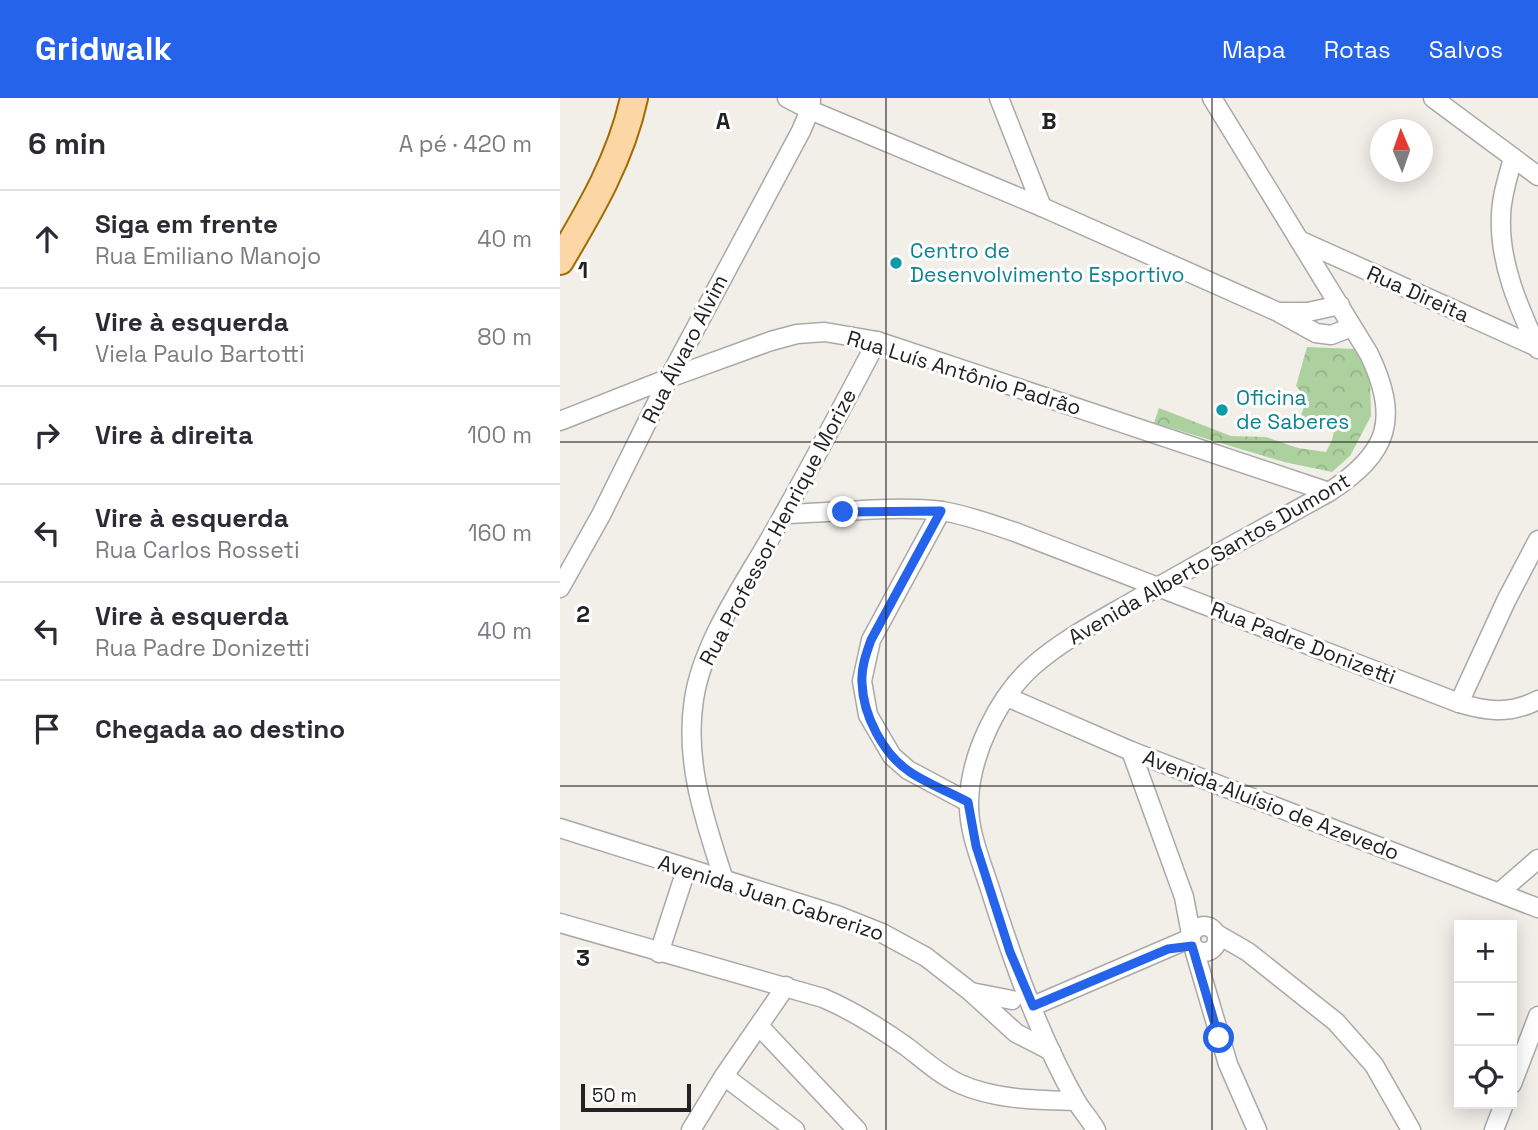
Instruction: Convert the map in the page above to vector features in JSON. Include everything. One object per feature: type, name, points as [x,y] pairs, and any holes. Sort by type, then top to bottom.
[{"type":"main road","points":[[560,261],[596,200],[613,164],[634,98]]},
{"type":"street","points":[[787,98],[811,104],[1278,312],[1323,335],[1338,334],[1352,327]]},
{"type":"street","points":[[999,98],[1042,208]]},
{"type":"street","name":"Avenida Alberto Santos Dumont","points":[[1093,1128],[1076,1101],[1041,1026],[1024,1000],[976,846],[968,802],[974,767],[988,727],[1031,667],[1055,649],[1157,587],[1356,475],[1374,454],[1381,439],[1388,410],[1377,369],[1212,98]]},
{"type":"street","points":[[1433,98],[1538,176]]},
{"type":"street","name":"Rua Álvaro Alvim","points":[[560,588],[601,515],[811,104]]},
{"type":"street","points":[[1513,158],[1500,215],[1501,239],[1510,277],[1538,348]]},
{"type":"street","name":"Rua Direita","points":[[1299,240],[1538,348]]},
{"type":"street","points":[[1278,312],[1308,312],[1340,306]]},
{"type":"street","name":"Rua Luís Antônio Padrão","points":[[560,421],[771,341],[797,334],[825,332],[877,341],[1329,492]]},
{"type":"street","name":"Rua Professor Henrique Morize","points":[[724,880],[695,780],[691,728],[699,674],[709,646],[877,341]]},
{"type":"street","points":[[941,511],[871,640],[864,660],[862,681],[868,715],[892,756],[908,771],[968,802]]},
{"type":"street","name":"Rua Padre Donizetti","points":[[784,514],[941,511],[1015,532],[1459,703],[1485,711],[1508,711],[1538,700]]},
{"type":"street","points":[[1459,703],[1506,601],[1538,540]]},
{"type":"street","name":"Avenida Aluísio de Azevedo","points":[[1007,697],[1131,751],[1538,908]]},
{"type":"street","points":[[1131,751],[1202,941],[1206,991],[1228,1064],[1257,1130]]},
{"type":"street","name":"Avenida Juan Cabrerizo","points":[[560,828],[837,915],[882,933],[926,957],[971,992],[1016,1033],[1051,1051]]},
{"type":"street","points":[[1500,892],[1538,859]]},
{"type":"street","points":[[659,953],[687,870]]},
{"type":"street","points":[[560,923],[659,953],[786,986],[849,1009],[961,1084],[1004,1097],[1076,1101]]},
{"type":"street","points":[[996,1016],[1024,1000],[1168,949],[1202,941],[1256,958],[1336,1022],[1374,1065],[1411,1130]]},
{"type":"street","points":[[691,1130],[724,1076],[786,986]]},
{"type":"street","name":"Avenida Juan Cabrerizo","points":[[971,992],[1024,1000]]},
{"type":"street","points":[[1517,1071],[1538,1016]]},
{"type":"street","points":[[759,1026],[839,1123],[858,1130]]},
{"type":"street","points":[[1016,1033],[1041,1026]]},
{"type":"street","points":[[724,1076],[795,1130]]},
{"type":"street","points":[[1494,1130],[1502,1109]]},
{"type":"green space","points":[[1307,347],[1355,349],[1365,363],[1370,378],[1371,416],[1350,456],[1332,472],[1284,462],[1154,423],[1159,408],[1231,436],[1266,437],[1298,448],[1326,452],[1336,422],[1322,417],[1305,431],[1301,415],[1307,399],[1296,386]]},
{"type":"place","name":"Centro de Desenvolvimento Esportivo","points":[[896,263]]},
{"type":"place","name":"Oficina de Saberes","points":[[1222,410]]},
{"type":"route","points":[[843,512],[941,511],[871,640],[864,660],[864,696],[868,715],[892,756],[908,771],[968,802],[976,846],[1010,952],[1033,1006],[1168,949],[1192,946],[1219,1038]]}]
